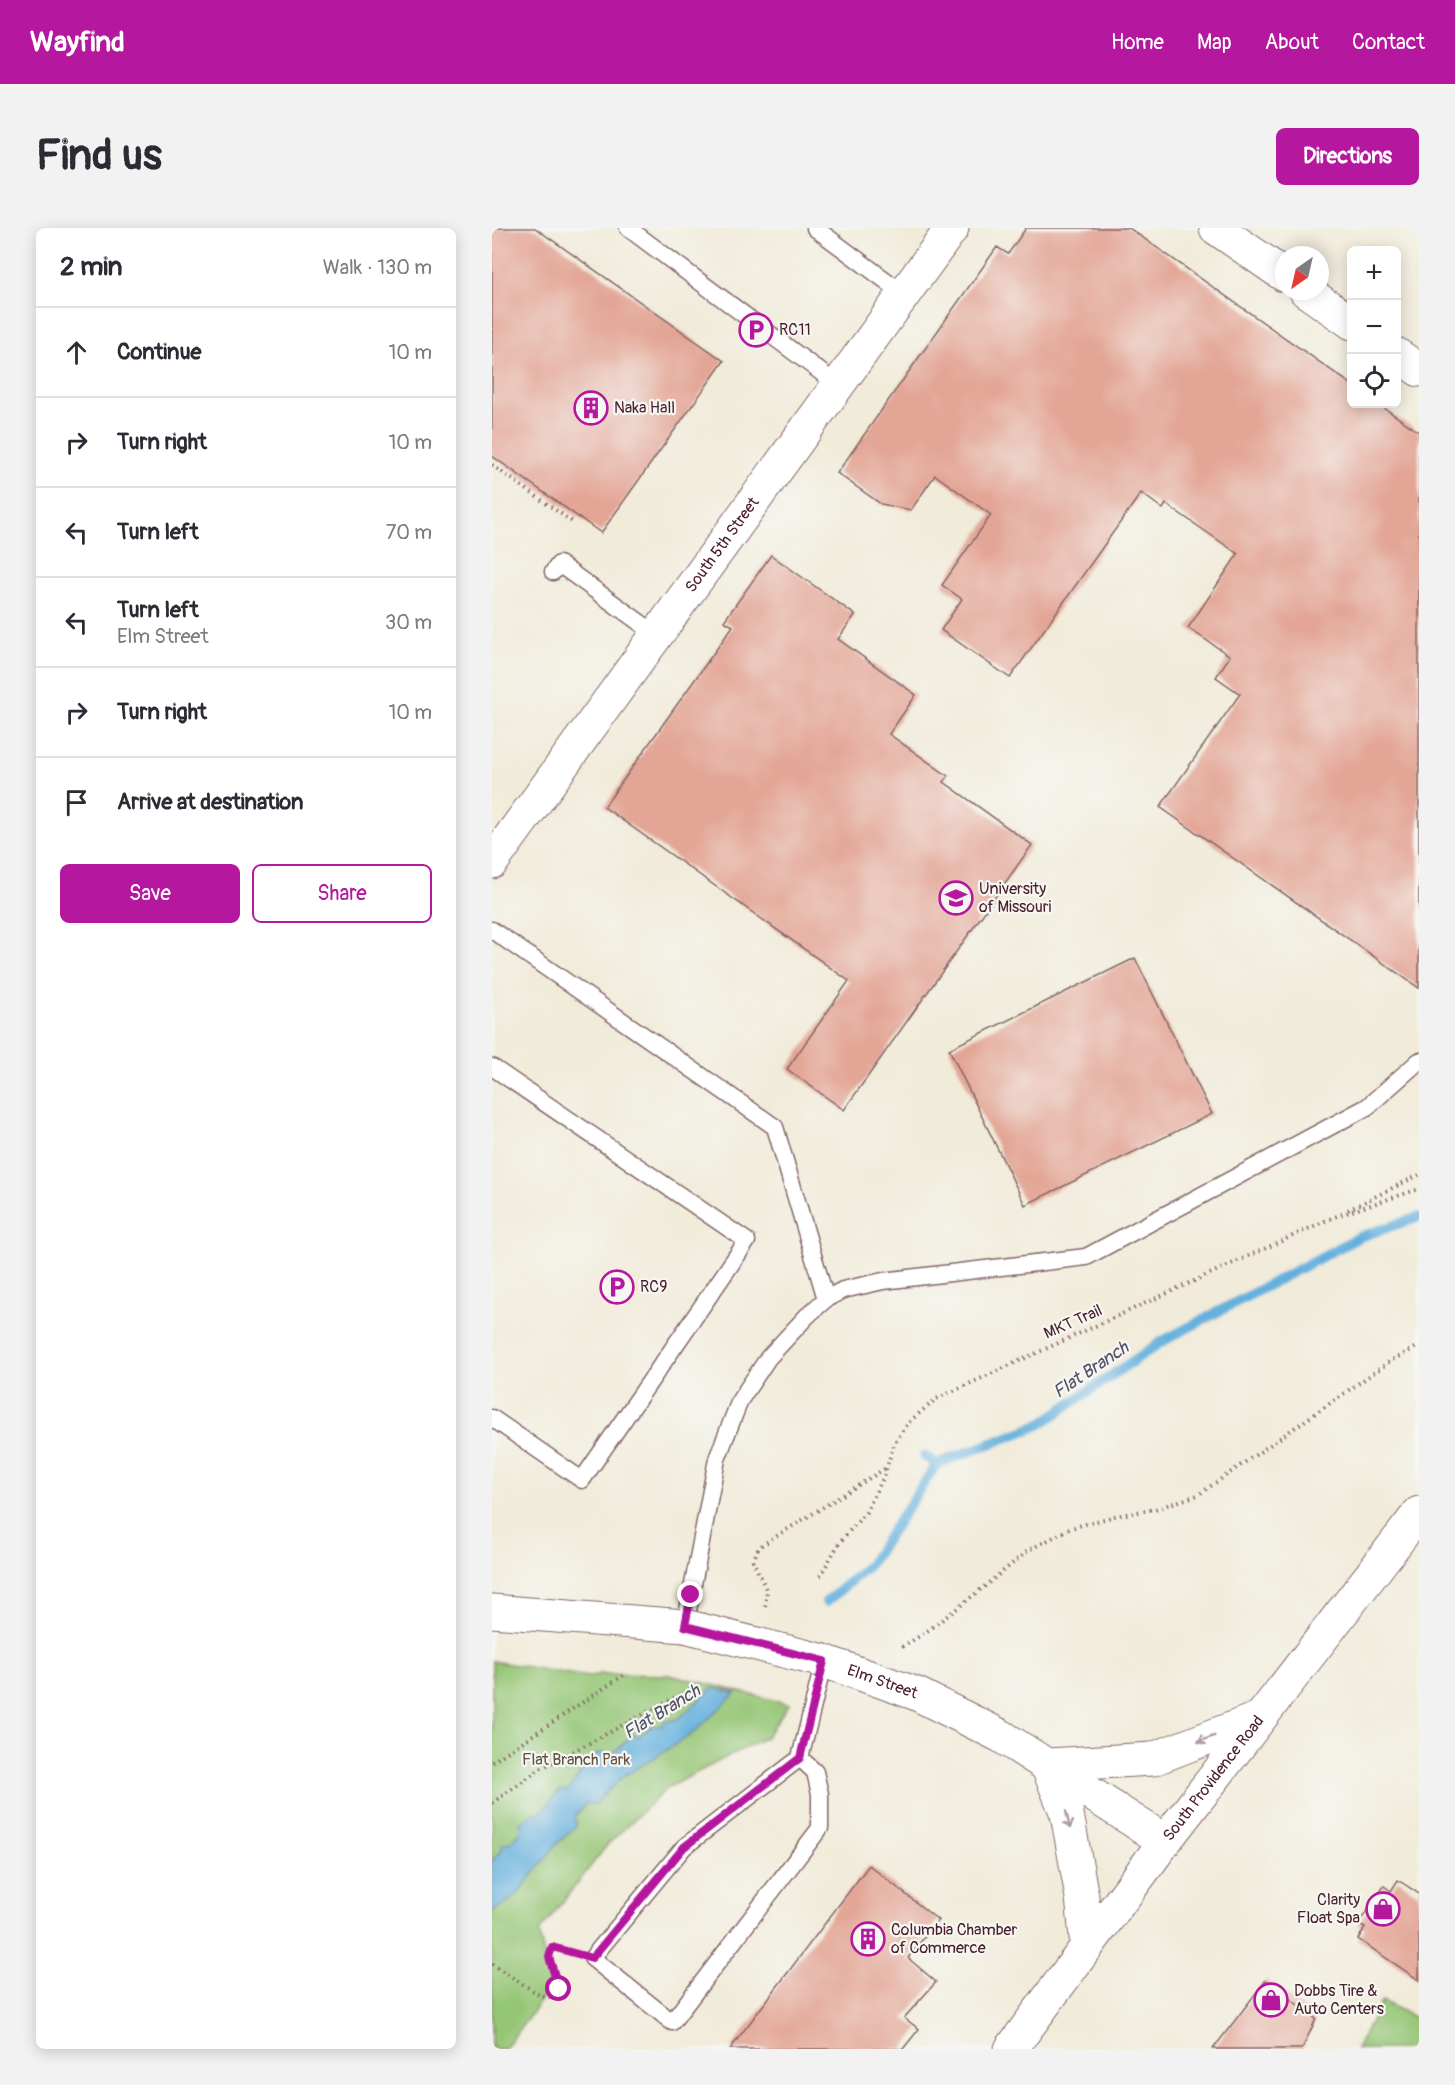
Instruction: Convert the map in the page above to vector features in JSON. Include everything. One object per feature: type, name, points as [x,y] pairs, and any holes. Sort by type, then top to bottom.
[{"type":"street","name":"South 5th Street","points":[[496,846],[657,635],[952,228]]},
{"type":"street","points":[[1216,228],[1275,270]]},
{"type":"street","points":[[1319,300],[1347,320]]},
{"type":"street","points":[[1401,357],[1419,370]]},
{"type":"street","name":"South Providence Road","points":[[1011,2049],[1165,1841],[1419,1513]]},
{"type":"street","name":"Elm Street","points":[[492,1611],[685,1626],[824,1661],[917,1694],[1001,1736],[1165,1841]]},
{"type":"street","points":[[1086,1947],[1082,1897],[1067,1814],[1047,1765],[1153,1760],[1261,1717]]},
{"type":"lane","points":[[628,228],[838,385]]},
{"type":"lane","points":[[815,228],[904,294]]},
{"type":"lane","points":[[554,572],[559,564],[657,635]]},
{"type":"lane","points":[[492,930],[775,1127],[826,1299]]},
{"type":"lane","points":[[685,1626],[717,1459],[740,1400],[768,1358],[826,1299],[843,1290],[883,1281],[1086,1257],[1366,1107],[1419,1061]]},
{"type":"lane","points":[[492,1067],[747,1241],[582,1480],[492,1418]]},
{"type":"lane","points":[[800,1758],[815,1772],[820,1794],[820,1828],[672,2022],[592,1958],[684,1847],[800,1758],[824,1661]]},
{"type":"path","points":[[492,465],[574,523]]},
{"type":"path","points":[[1334,1217],[1419,1175]]},
{"type":"path","name":"MKT Trail","points":[[820,1575],[840,1542],[866,1512],[884,1476],[894,1444],[909,1422],[936,1399],[1334,1217],[1419,1188]]},
{"type":"path","points":[[902,1647],[964,1603],[1029,1550],[1071,1528],[1114,1516],[1155,1509],[1198,1495],[1382,1367],[1419,1346]]},
{"type":"path","points":[[765,1606],[767,1591],[753,1561],[759,1547],[887,1467]]},
{"type":"path","points":[[492,1762],[624,1675]]},
{"type":"path","points":[[492,1803],[540,1769],[693,1688]]},
{"type":"path","points":[[492,1964],[538,1994],[553,1998],[559,1989],[549,1957],[552,1947],[592,1958]]},
{"type":"green space","name":"Flat Branch Park","points":[[492,1661],[588,1677],[601,1674],[673,1675],[789,1704],[766,1737],[667,1788],[608,1844],[539,1932],[551,1987],[505,2049],[492,2049]]},
{"type":"green space","points":[[1382,2001],[1419,2020],[1419,2049],[1356,2049]]},
{"type":"water","points":[[712,1688],[736,1693],[691,1735],[622,1777],[594,1805],[586,1803],[576,1815],[576,1826],[557,1844],[517,1895],[492,1912],[492,1861],[502,1849],[502,1844],[511,1842],[521,1831],[520,1823],[531,1814],[542,1812],[560,1790],[567,1792],[598,1753],[613,1753],[634,1734],[638,1737],[650,1727],[678,1719]]},
{"type":"building","name":"Naka Hall","points":[[492,228],[535,228],[724,361],[601,533],[492,456]]},
{"type":"building","points":[[1026,228],[1129,228],[1347,381],[1347,408],[1384,408],[1419,432],[1419,988],[1160,807],[1240,694],[1216,677],[1230,656],[1188,628],[1238,554],[1166,504],[1163,509],[1141,493],[1010,678],[941,630],[962,599],[942,585],[991,515],[935,475],[911,510],[881,504],[837,473],[997,247],[1008,254]]},
{"type":"building","points":[[771,555],[855,615],[838,639],[916,695],[889,734],[948,776],[944,782],[1032,845],[844,1110],[787,1069],[849,981],[604,807],[733,626],[724,621]]},
{"type":"building","points":[[1135,958],[1212,1114],[1025,1205],[949,1049]]},
{"type":"building","name":"Columbia Chamber of Commerce","points":[[869,1865],[938,1920],[908,1958],[936,1982],[904,2018],[919,2029],[903,2049],[730,2049]]},
{"type":"building","points":[[1398,1880],[1419,1894],[1419,1980],[1358,1939],[1365,1928],[1358,1924],[1384,1886],[1391,1891]]},
{"type":"building","name":"Dobbs Tire & Auto Centers","points":[[1266,1980],[1316,2019],[1302,2049],[1213,2049]]},
{"type":"waterway","name":"Flat Branch","points":[[826,1602],[869,1565],[937,1464],[1039,1425],[1161,1342],[1359,1237],[1419,1217]]},
{"type":"waterway","points":[[924,1456],[937,1464]]},
{"type":"place","name":"RC11","points":[[756,330]]},
{"type":"place","name":"Naka Hall","points":[[591,408]]},
{"type":"place","name":"University of Missouri","points":[[956,898]]},
{"type":"place","name":"RC9","points":[[617,1287]]},
{"type":"place","name":"Clarity Float Spa","points":[[1383,1909]]},
{"type":"place","name":"Columbia Chamber of Commerce","points":[[868,1939]]},
{"type":"place","name":"Dobbs Tire & Auto Centers","points":[[1271,2000]]},
{"type":"route","points":[[559,1989],[549,1957],[552,1947],[592,1958],[684,1847],[800,1758],[824,1661],[685,1626],[691,1595]]}]
